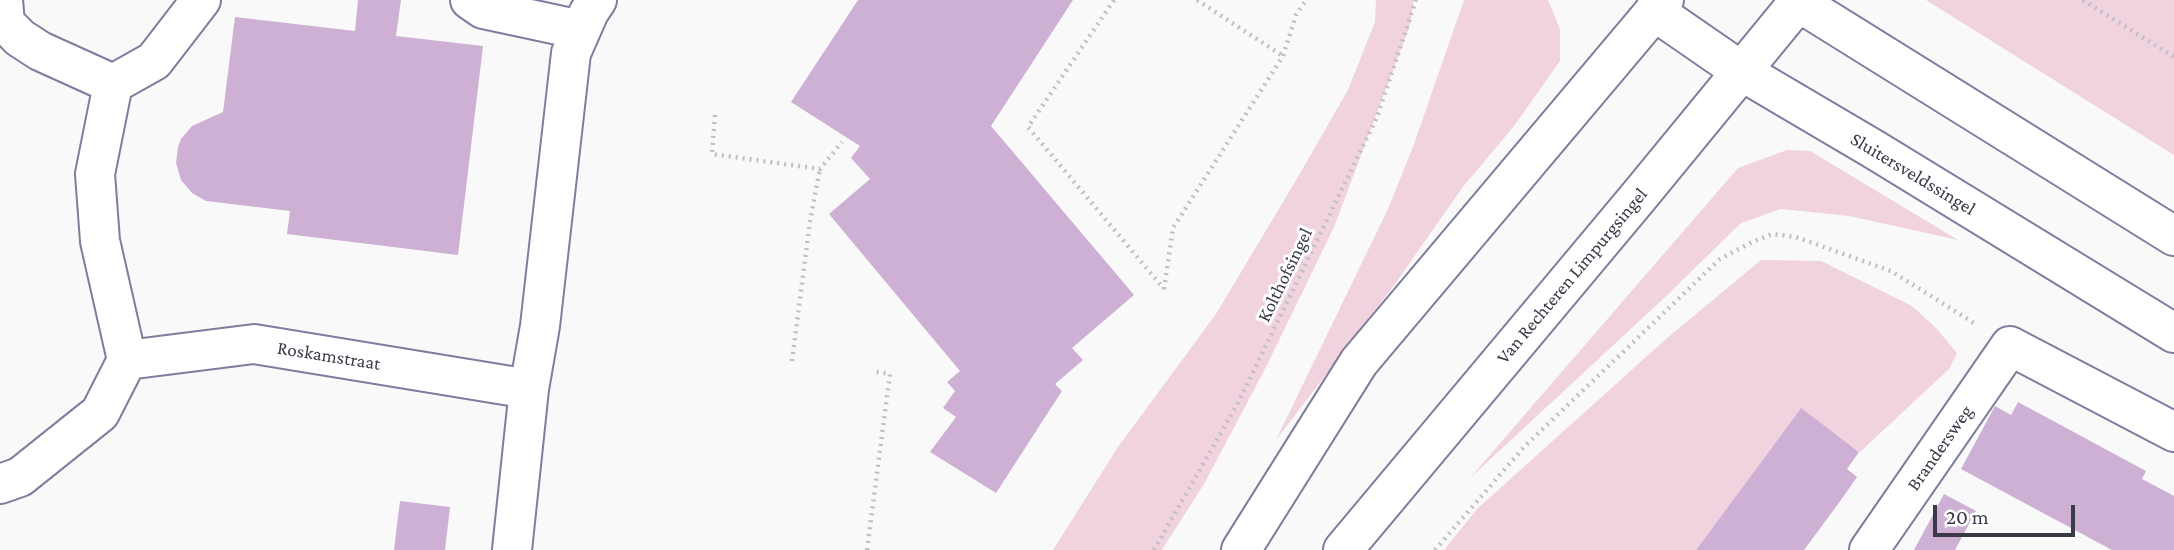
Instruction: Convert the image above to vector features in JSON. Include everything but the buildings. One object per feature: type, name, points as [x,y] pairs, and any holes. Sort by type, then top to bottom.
[{"type":"main road","points":[[3,0],[5,23],[20,38],[40,51],[113,84]]},
{"type":"main road","points":[[0,484],[20,477],[100,413],[127,360],[100,241],[95,174],[113,84],[154,61],[201,0]]},
{"type":"main road","points":[[470,0],[483,9],[589,15],[571,53],[512,550]]},
{"type":"main road","points":[[1797,1],[2174,236]]},
{"type":"main road","name":"Van Rechteren Limpurgsingel","points":[[1343,550],[1797,1]]},
{"type":"main road","points":[[1241,550],[1359,362],[1659,5]]},
{"type":"main road","name":"Sluitersveldssingel","points":[[1659,5],[1741,72],[1875,149],[2174,333]]},
{"type":"main road","name":"Roskamstraat","points":[[127,360],[254,344],[529,389]]},
{"type":"main road","points":[[2010,346],[2174,432]]},
{"type":"main road","name":"Brandersweg","points":[[1869,550],[2010,346]]},
{"type":"path","points":[[1114,0],[1028,127],[1164,289],[1173,228],[1283,56],[1296,15],[1306,0]]},
{"type":"path","points":[[1198,0],[1283,56]]},
{"type":"path","name":"Kolthofsingel","points":[[1154,550],[1238,403],[1377,117],[1416,0]]},
{"type":"path","points":[[2083,0],[2174,57]]},
{"type":"path","points":[[715,115],[712,154],[820,169]]},
{"type":"path","points":[[792,361],[810,221],[820,169],[842,142]]},
{"type":"path","points":[[1435,550],[1524,447],[1720,259],[1772,234],[1796,237],[1891,271],[2010,346]]},
{"type":"path","points":[[867,550],[890,374],[876,372]]},
{"type":"shaded area","points":[[1376,0],[1414,0],[1410,25],[1334,227],[1265,369],[1204,484],[1162,550],[1053,550],[1118,447],[1216,314],[1295,182],[1348,90],[1375,22]]},
{"type":"shaded area","points":[[1464,0],[1548,0],[1560,29],[1560,61],[1514,126],[1462,188],[1395,284],[1276,440],[1388,209],[1413,147]]},
{"type":"shaded area","points":[[1926,0],[2174,0],[2174,155]]},
{"type":"shaded area","points":[[1787,150],[1810,151],[1958,240],[1849,216],[1781,209],[1741,223],[1470,478],[1738,168]]},
{"type":"shaded area","points":[[1761,260],[1821,261],[1912,306],[1957,353],[1949,369],[1860,452],[1800,409],[1696,550],[1444,550],[1477,509],[1666,339]]}]
